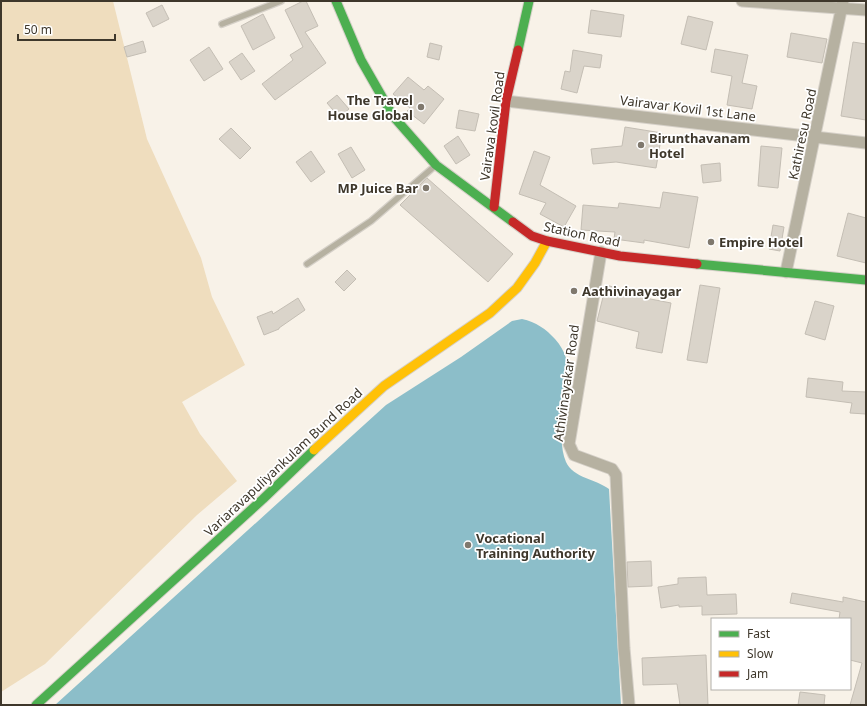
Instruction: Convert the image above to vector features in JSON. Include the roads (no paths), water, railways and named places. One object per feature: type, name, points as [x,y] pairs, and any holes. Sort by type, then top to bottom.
[{"type":"street","name":"Station Road","points":[[336,1],[361,60],[393,116],[436,165],[532,236],[547,241],[620,256],[866,280]]},
{"type":"street","name":"Vairava kovil Road","points":[[494,207],[506,101],[529,1]]},
{"type":"street","points":[[742,1],[843,4],[866,10]]},
{"type":"street","name":"Kathiresu Road","points":[[786,272],[843,4]]},
{"type":"street","name":"Vairavar Kovil 1st Lane","points":[[506,101],[866,143]]},
{"type":"street","name":"Variaravapuliyankulam Bund Road","points":[[36,705],[263,499],[344,421],[384,386],[490,313],[518,288],[535,263],[547,241]]},
{"type":"street","name":"Athivinayakar Road","points":[[601,252],[570,444],[574,455],[612,469],[616,475],[624,648],[630,705]]},
{"type":"lane","points":[[222,24],[281,1]]},
{"type":"lane","points":[[307,264],[371,221],[436,165]]},
{"type":"water","points":[[522,319],[540,326],[548,332],[555,339],[564,353],[568,369],[569,384],[562,432],[562,448],[566,462],[574,472],[609,489],[621,705],[55,705],[386,405],[461,357],[512,321]]},
{"type":"place","name":"The Travel House Global","points":[[421,107]]},
{"type":"place","name":"Birunthavanam Hotel","points":[[641,145]]},
{"type":"place","name":"MP Juice Bar","points":[[426,188]]},
{"type":"place","name":"Empire Hotel","points":[[711,242]]},
{"type":"place","name":"Aathivinayagar","points":[[574,291]]},
{"type":"place","name":"Vocational Training Authority","points":[[468,545]]}]
